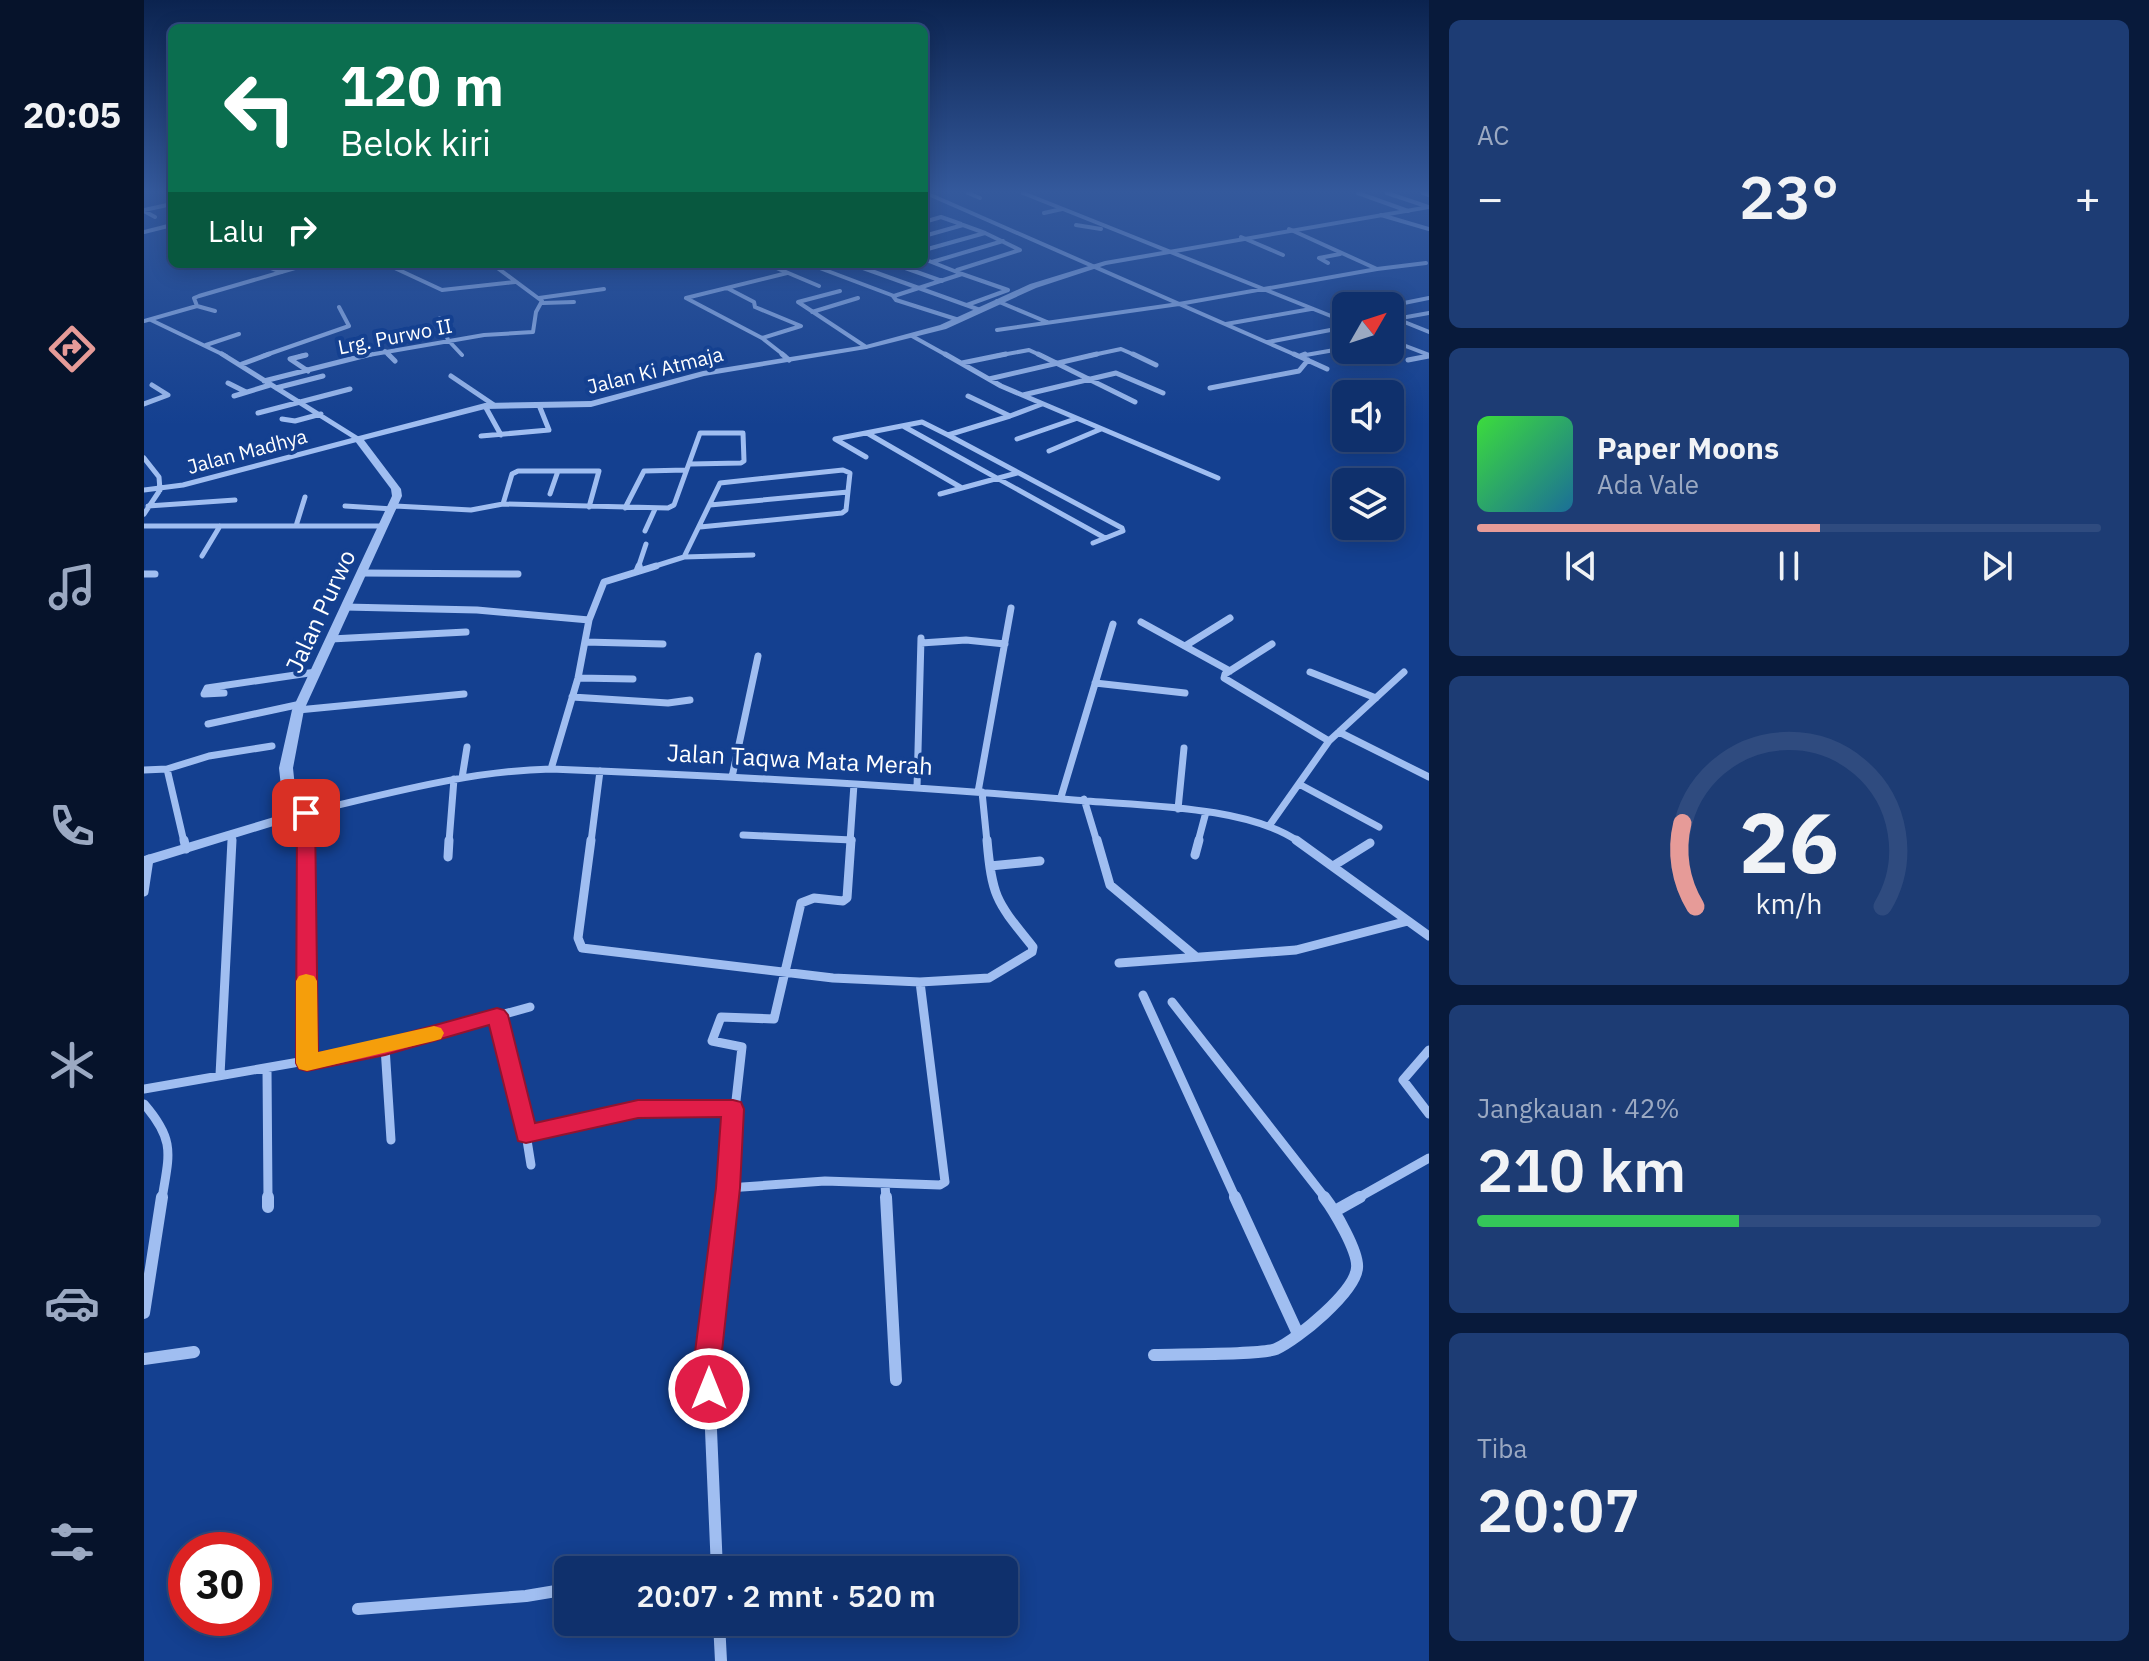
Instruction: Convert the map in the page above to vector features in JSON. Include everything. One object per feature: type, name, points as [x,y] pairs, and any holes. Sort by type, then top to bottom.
[{"type":"street","points":[[278,271],[282,272]]},
{"type":"street","points":[[197,306],[194,298],[199,296],[287,271]]},
{"type":"street","points":[[400,271],[442,290],[516,282]]},
{"type":"street","points":[[501,271],[541,300],[574,302]]},
{"type":"street","points":[[781,271],[819,286]]},
{"type":"street","points":[[826,271],[893,296],[896,300],[959,320]]},
{"type":"street","points":[[869,271],[980,310]]},
{"type":"street","points":[[912,271],[942,281]]},
{"type":"street","points":[[956,271],[1008,290],[966,305]]},
{"type":"street","name":"Jalan Ki Atmaja","points":[[358,439],[489,406],[591,404],[703,374],[866,347],[959,320],[997,301],[1081,271]]},
{"type":"street","points":[[1103,271],[1327,369]]},
{"type":"street","points":[[1212,271],[1332,316]]},
{"type":"street","points":[[997,330],[1179,304],[1368,271]]},
{"type":"street","points":[[787,273],[686,299],[762,338],[789,360]]},
{"type":"street","points":[[893,296],[962,274]]},
{"type":"street","points":[[727,288],[755,302],[755,307],[801,326],[762,338]]},
{"type":"street","points":[[541,300],[604,289]]},
{"type":"street","points":[[840,291],[798,302],[866,347]]},
{"type":"street","points":[[812,312],[858,298]]},
{"type":"street","points":[[1404,303],[1429,298]]},
{"type":"street","name":"Lrg. Purwo II","points":[[270,385],[308,371],[385,351],[448,340],[533,332],[541,300]]},
{"type":"street","points":[[997,301],[1047,322]]},
{"type":"street","points":[[144,321],[197,306],[215,311]]},
{"type":"street","points":[[242,364],[348,327],[349,323],[339,307]]},
{"type":"street","points":[[1226,324],[1310,309]]},
{"type":"street","points":[[1404,318],[1428,314]]},
{"type":"street","points":[[440,318],[448,340],[462,355]]},
{"type":"street","points":[[151,320],[242,364],[242,368],[358,439],[396,489],[394,508]]},
{"type":"street","points":[[1404,323],[1429,332]]},
{"type":"street","points":[[1267,342],[1332,329]]},
{"type":"street","points":[[206,345],[239,334]]},
{"type":"street","points":[[405,335],[411,347]]},
{"type":"street","points":[[912,336],[1022,395],[1218,478]]},
{"type":"street","points":[[429,344],[433,355]]},
{"type":"street","points":[[1404,346],[1428,356]]},
{"type":"street","points":[[988,379],[1121,349],[1156,365]]},
{"type":"street","points":[[1299,356],[1332,349]]},
{"type":"street","points":[[962,363],[1026,350],[1135,402]]},
{"type":"street","points":[[385,351],[395,361]]},
{"type":"street","points":[[306,355],[290,359],[308,371]]},
{"type":"street","points":[[1411,360],[1428,356]]},
{"type":"street","points":[[1210,388],[1299,371],[1308,360]]},
{"type":"street","points":[[1022,395],[1121,373],[1163,393]]},
{"type":"street","points":[[234,396],[270,385],[323,376]]},
{"type":"street","points":[[451,376],[489,406],[501,435]]},
{"type":"street","points":[[228,383],[246,392]]},
{"type":"street","points":[[144,404],[168,395],[152,385]]},
{"type":"street","points":[[258,413],[350,389]]},
{"type":"street","points":[[968,396],[1010,416]]},
{"type":"street","points":[[948,435],[1042,404]]},
{"type":"street","points":[[481,436],[549,430],[539,405]]},
{"type":"street","points":[[282,419],[295,421],[321,414]]},
{"type":"street","points":[[1017,439],[1076,419]]},
{"type":"street","points":[[866,457],[835,439],[922,422],[1122,528],[1123,531],[1093,543]]},
{"type":"street","points":[[903,426],[1105,538]]},
{"type":"street","points":[[1049,451],[1101,429]]},
{"type":"street","points":[[345,506],[471,510],[503,504],[655,509],[674,505],[688,467],[702,432],[743,433],[744,461],[741,463],[688,467],[644,471],[625,508]]},
{"type":"street","points":[[867,433],[962,488]]},
{"type":"street","name":"Jalan Madhya","points":[[144,490],[160,490],[358,439]]},
{"type":"street","points":[[144,458],[159,477],[160,490],[144,514]]},
{"type":"street","points":[[684,557],[717,485],[725,481],[846,470],[850,473],[846,510],[835,515],[700,527]]},
{"type":"street","points":[[550,494],[558,471]]},
{"type":"street","points":[[503,504],[514,473],[599,471],[589,507]]},
{"type":"street","points":[[940,494],[1018,472]]},
{"type":"street","points":[[710,505],[848,492]]},
{"type":"street","points":[[296,526],[305,497]]},
{"type":"street","points":[[148,506],[235,500]]},
{"type":"street","name":"Jalan Purwo","points":[[298,814],[286,768],[300,707],[394,508]]},
{"type":"street","points":[[645,531],[655,509]]},
{"type":"street","points":[[144,526],[384,526]]},
{"type":"street","points":[[202,556],[220,526]]},
{"type":"street","points":[[637,571],[646,544]]},
{"type":"street","points":[[551,769],[578,678],[589,620],[604,582],[684,557],[753,555]]},
{"type":"street","points":[[361,573],[518,574]]},
{"type":"street","points":[[144,574],[155,574]]},
{"type":"street","points":[[345,607],[477,610],[589,620]]},
{"type":"street","points":[[600,771],[579,945],[587,950],[833,978],[920,982],[989,978],[1034,950],[998,903],[991,884],[980,792],[1011,608]]},
{"type":"street","points":[[1185,646],[1230,618]]},
{"type":"street","points":[[1141,622],[1185,646],[1329,741]]},
{"type":"street","points":[[1061,797],[1113,624]]},
{"type":"street","points":[[331,639],[466,632]]},
{"type":"street","points":[[917,788],[921,641],[966,640],[1005,644]]},
{"type":"street","points":[[585,642],[663,644]]},
{"type":"street","points":[[1229,676],[1272,644]]},
{"type":"street","points":[[732,777],[758,656]]},
{"type":"street","points":[[224,693],[204,694],[207,688],[316,672]]},
{"type":"street","points":[[1310,672],[1376,698]]},
{"type":"street","points":[[1269,826],[1329,741],[1404,672]]},
{"type":"street","points":[[578,678],[633,679]]},
{"type":"street","points":[[1095,683],[1185,693]]},
{"type":"street","points":[[208,724],[300,707],[464,694]]},
{"type":"street","points":[[572,697],[668,703],[690,700]]},
{"type":"street","points":[[1339,732],[1429,777]]},
{"type":"street","points":[[144,770],[167,769],[209,756],[272,746]]},
{"type":"street","points":[[448,857],[458,778],[467,747]]},
{"type":"street","points":[[1178,809],[1184,748]]},
{"type":"street","points":[[167,769],[186,849]]},
{"type":"street","name":"Jalan Taqwa Mata Merah","points":[[146,860],[298,814],[458,778],[513,770],[600,771],[854,784],[1084,799],[1206,812],[1269,826],[1333,866],[1429,936]]},
{"type":"street","points":[[716,1556],[708,1360],[742,1047],[712,1041],[721,1017],[774,1019],[801,903],[814,898],[843,901],[847,898],[854,784]]},
{"type":"street","points":[[1299,784],[1379,827]]},
{"type":"street","points":[[1084,799],[1110,885],[1195,956]]},
{"type":"street","points":[[1195,855],[1206,812]]},
{"type":"street","points":[[298,814],[307,1063]]},
{"type":"street","points":[[220,1075],[232,834]]},
{"type":"street","points":[[743,835],[852,840]]},
{"type":"street","points":[[1333,866],[1370,843]]},
{"type":"street","points":[[144,892],[146,860]]},
{"type":"street","points":[[990,866],[1040,861]]},
{"type":"street","points":[[1119,963],[1296,950],[1408,921]]},
{"type":"street","points":[[1420,929],[1429,922]]},
{"type":"street","points":[[728,1188],[825,1181],[940,1185],[945,1181],[920,982]]},
{"type":"street","points":[[1143,995],[1298,1334]]},
{"type":"street","points":[[1154,1355],[1275,1350],[1329,1310],[1355,1278],[1358,1265],[1335,1211],[1172,1002]]},
{"type":"street","points":[[144,1089],[385,1047],[530,1007]]},
{"type":"street","points":[[497,1015],[531,1165]]},
{"type":"street","points":[[385,1047],[391,1140]]},
{"type":"street","points":[[1429,1050],[1403,1080],[1429,1114]]},
{"type":"street","points":[[267,1069],[268,1207]]},
{"type":"street","points":[[144,1104],[163,1126],[169,1152],[144,1313]]},
{"type":"street","points":[[526,1134],[638,1109],[733,1109]]},
{"type":"street","points":[[1335,1211],[1429,1158]]},
{"type":"street","points":[[885,1184],[896,1380]]},
{"type":"street","points":[[144,1359],[194,1352]]},
{"type":"street","points":[[358,1609],[554,1591]]},
{"type":"street","points":[[720,1636],[721,1661]]},
{"type":"slow traffic","points":[[306,981],[307,1063],[434,1033]]},
{"type":"route","points":[[306,813],[307,1063],[385,1047],[497,1015],[526,1134],[638,1109],[733,1109],[728,1188],[708,1360],[709,1389]]}]
